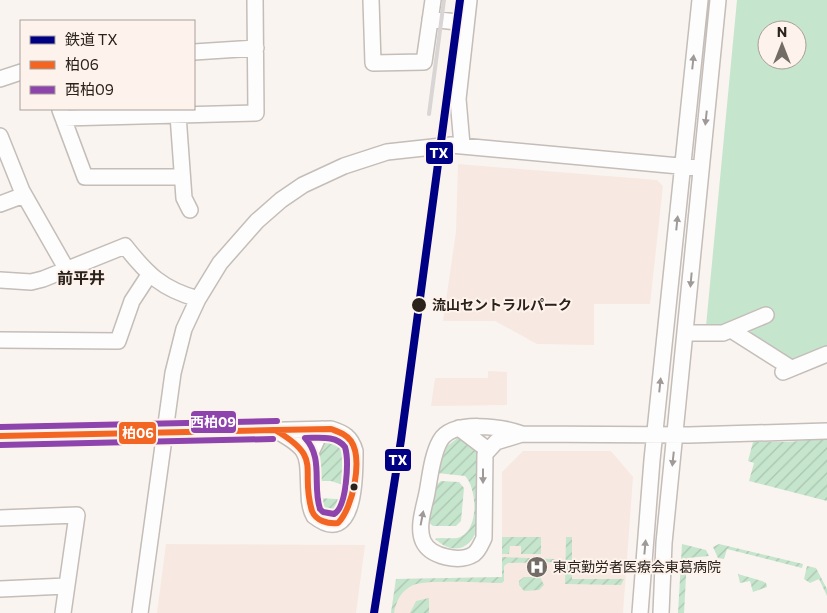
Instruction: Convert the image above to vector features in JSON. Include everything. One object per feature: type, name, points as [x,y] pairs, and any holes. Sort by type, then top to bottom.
[{"type":"street","points":[[182,177],[85,177],[61,113],[178,115],[256,113],[255,0]]},
{"type":"street","points":[[371,0],[373,63],[424,62],[433,0]]},
{"type":"street","points":[[462,145],[458,98],[469,0]]},
{"type":"street","points":[[640,613],[655,434],[700,0]]},
{"type":"street","points":[[661,613],[664,543],[718,0]]},
{"type":"street","points":[[430,19],[466,23]]},
{"type":"street","points":[[195,52],[256,48]]},
{"type":"street","points":[[0,79],[20,72]]},
{"type":"street","points":[[178,115],[184,198],[190,210]]},
{"type":"street","points":[[0,136],[24,195],[67,270]]},
{"type":"street","points":[[140,613],[177,350],[198,299],[220,263],[256,221],[303,185],[344,166],[387,152],[462,145],[702,168]]},
{"type":"street","points":[[0,204],[24,195]]},
{"type":"street","points":[[0,280],[31,282],[67,270],[126,246],[149,274],[167,287],[198,299]]},
{"type":"street","points":[[0,340],[118,341],[132,301],[149,274]]},
{"type":"street","points":[[686,333],[723,334],[766,315]]},
{"type":"street","points":[[731,330],[787,370],[827,354]]},
{"type":"street","points":[[522,434],[506,428],[459,428],[450,431],[441,439],[420,528],[424,543],[438,555],[466,557],[480,548],[484,538],[483,462],[488,450],[496,442],[522,434],[676,434],[827,431]]},
{"type":"street","points":[[459,428],[488,450]]},
{"type":"street","points":[[0,436],[165,432],[322,429],[331,429],[345,434],[352,442],[355,451],[351,504],[348,514],[342,520],[335,523],[321,521],[311,510],[308,459],[301,446],[275,430]]},
{"type":"street","points":[[308,459],[322,429]]},
{"type":"street","points":[[0,518],[77,515],[63,613]]},
{"type":"street","points":[[0,589],[66,586]]},
{"type":"shaded area","points":[[458,164],[657,180],[663,186],[650,304],[594,304],[594,345],[537,344],[495,321],[443,321],[456,232]]},
{"type":"shaded area","points":[[488,371],[507,372],[507,405],[431,406],[435,378],[488,378]]},
{"type":"shaded area","points":[[523,451],[611,451],[633,477],[623,613],[391,613],[396,579],[502,577],[502,472]]},
{"type":"shaded area","points":[[166,544],[365,545],[356,613],[157,613]]},
{"type":"green space","points":[[737,0],[827,0],[827,346],[792,361],[706,326]]},
{"type":"green space","points":[[329,435],[343,445],[347,462],[346,486],[331,481],[315,481],[315,455],[323,436]]},
{"type":"green space","points":[[459,437],[477,448],[479,511],[477,529],[471,541],[460,548],[453,548],[435,539],[456,538],[468,531],[474,516],[474,498],[472,489],[465,476],[437,473],[447,446]]},
{"type":"green space","points":[[827,438],[827,501],[749,481],[754,463],[748,461],[753,442],[789,442]]},
{"type":"green space","points":[[441,481],[459,482],[464,488],[461,521],[456,526],[433,526],[428,522],[434,487]]},
{"type":"green space","points":[[316,498],[337,499],[345,502],[342,510],[334,515],[323,511]]},
{"type":"green space","points":[[502,537],[541,537],[541,554],[521,554],[521,546],[510,546],[509,554],[502,554]]},
{"type":"green space","points":[[566,537],[572,537],[572,579],[624,579],[621,585],[565,584]]},
{"type":"green space","points":[[682,544],[706,550],[709,556],[687,558],[684,613],[678,613]]},
{"type":"green space","points":[[719,544],[803,564],[802,568],[727,549],[724,559],[718,558],[713,547]]},
{"type":"green space","points":[[502,557],[554,559],[558,562],[558,566],[554,562],[508,563],[504,566],[504,581],[502,583],[420,583],[409,587],[402,593],[394,613],[391,613],[396,579],[502,577]]},
{"type":"green space","points":[[807,566],[816,568],[827,589],[827,596],[819,579],[810,583],[804,579]]},
{"type":"green space","points":[[738,574],[762,581],[766,583],[767,587],[753,592],[750,581],[740,583]]},
{"type":"green space","points":[[524,577],[540,577],[544,585],[539,590],[524,591],[519,585],[519,581]]},
{"type":"green space","points":[[429,598],[429,613],[410,613],[416,601]]},
{"type":"railway","points":[[429,114],[444,0]]},
{"type":"rail line","name":"TX","points":[[374,613],[401,440],[460,0]]},
{"type":"transit line","name":"西柏09","points":[[0,427],[277,421]]},
{"type":"transit line","name":"柏06","points":[[331,429],[351,441],[355,449],[356,459],[355,483],[352,495],[338,523],[330,523],[316,517],[312,511],[309,496],[305,457],[300,449],[275,430],[331,429]]},
{"type":"transit line","name":"柏06","points":[[0,436],[275,430]]},
{"type":"transit line","name":"西柏09","points":[[305,438],[332,439],[345,447],[346,483],[342,502],[334,514],[323,512],[320,509],[316,463],[311,446],[305,438]]},
{"type":"transit line","name":"西柏09","points":[[0,445],[273,439]]},
{"type":"place","name":"流山セントラルパーク","points":[[419,305]]},
{"type":"place","name":"東京勤労者医療会東葛病院","points":[[537,567]]},
{"type":"district","name":"前平井","points":[[81,278]]}]
